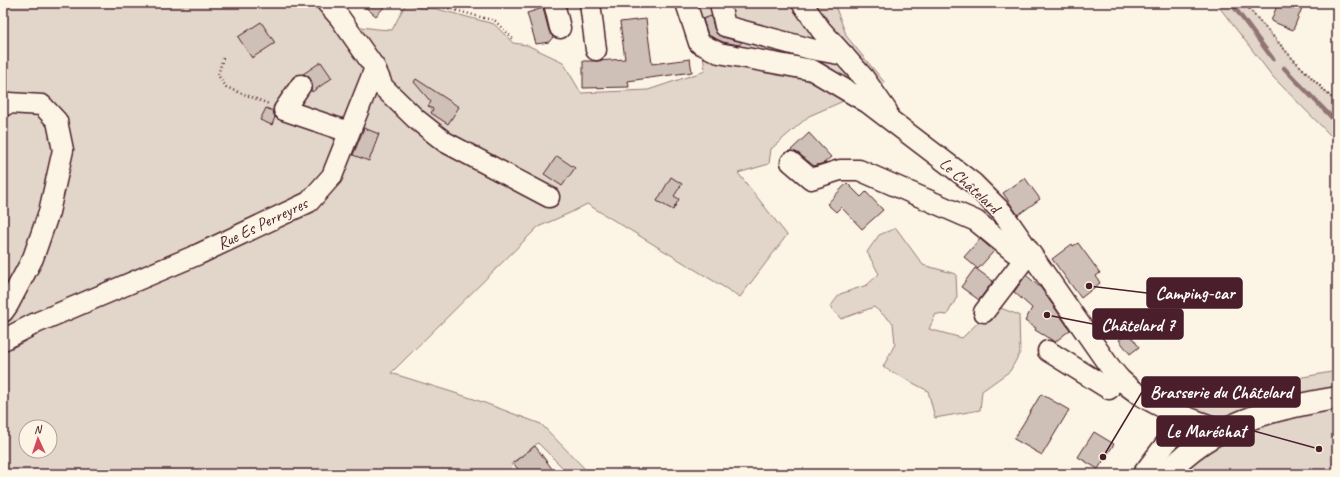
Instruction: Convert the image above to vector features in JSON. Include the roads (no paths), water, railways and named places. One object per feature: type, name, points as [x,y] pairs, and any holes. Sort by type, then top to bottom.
[{"type":"main road","points":[[1166,474],[1176,463],[1198,445],[1221,430],[1256,416],[1337,398]]},
{"type":"street","points":[[327,3],[340,18],[375,68],[383,87],[416,119],[445,142],[549,197]]},
{"type":"street","points":[[554,3],[560,28]]},
{"type":"street","points":[[590,3],[596,50]]},
{"type":"street","name":"Le Châtelard","points":[[686,3],[699,43],[718,54],[812,70],[868,103],[973,183],[1002,212],[1029,257],[1120,379],[1146,399],[1171,412],[1221,430]]},
{"type":"street","points":[[802,3],[821,30],[864,78],[896,124]]},
{"type":"street","points":[[721,8],[725,26],[810,49],[844,55]]},
{"type":"street","name":"Rue Es Perreyres","points":[[3,340],[36,323],[199,254],[309,202],[332,176],[375,68]]},
{"type":"street","points":[[301,85],[284,110],[350,132]]},
{"type":"street","points":[[3,106],[9,103],[42,105],[57,121],[63,150],[49,212],[33,258],[3,312]]},
{"type":"street","points":[[791,162],[811,179],[840,170],[859,170],[976,221],[1014,252],[1029,257],[984,312]]},
{"type":"street","points":[[1048,351],[1109,389]]},
{"type":"street","points":[[1143,474],[1186,417]]},
{"type":"waterway","points":[[1231,3],[1273,59]]},
{"type":"waterway","points":[[1284,68],[1337,123]]},
{"type":"place","name":"Camping-car","points":[[1089,286]]},
{"type":"place","name":"Châtelard 7","points":[[1047,315]]},
{"type":"place","name":"Le Maréchat","points":[[1319,449]]},
{"type":"place","name":"Brasserie du Châtelard","points":[[1103,457]]}]
